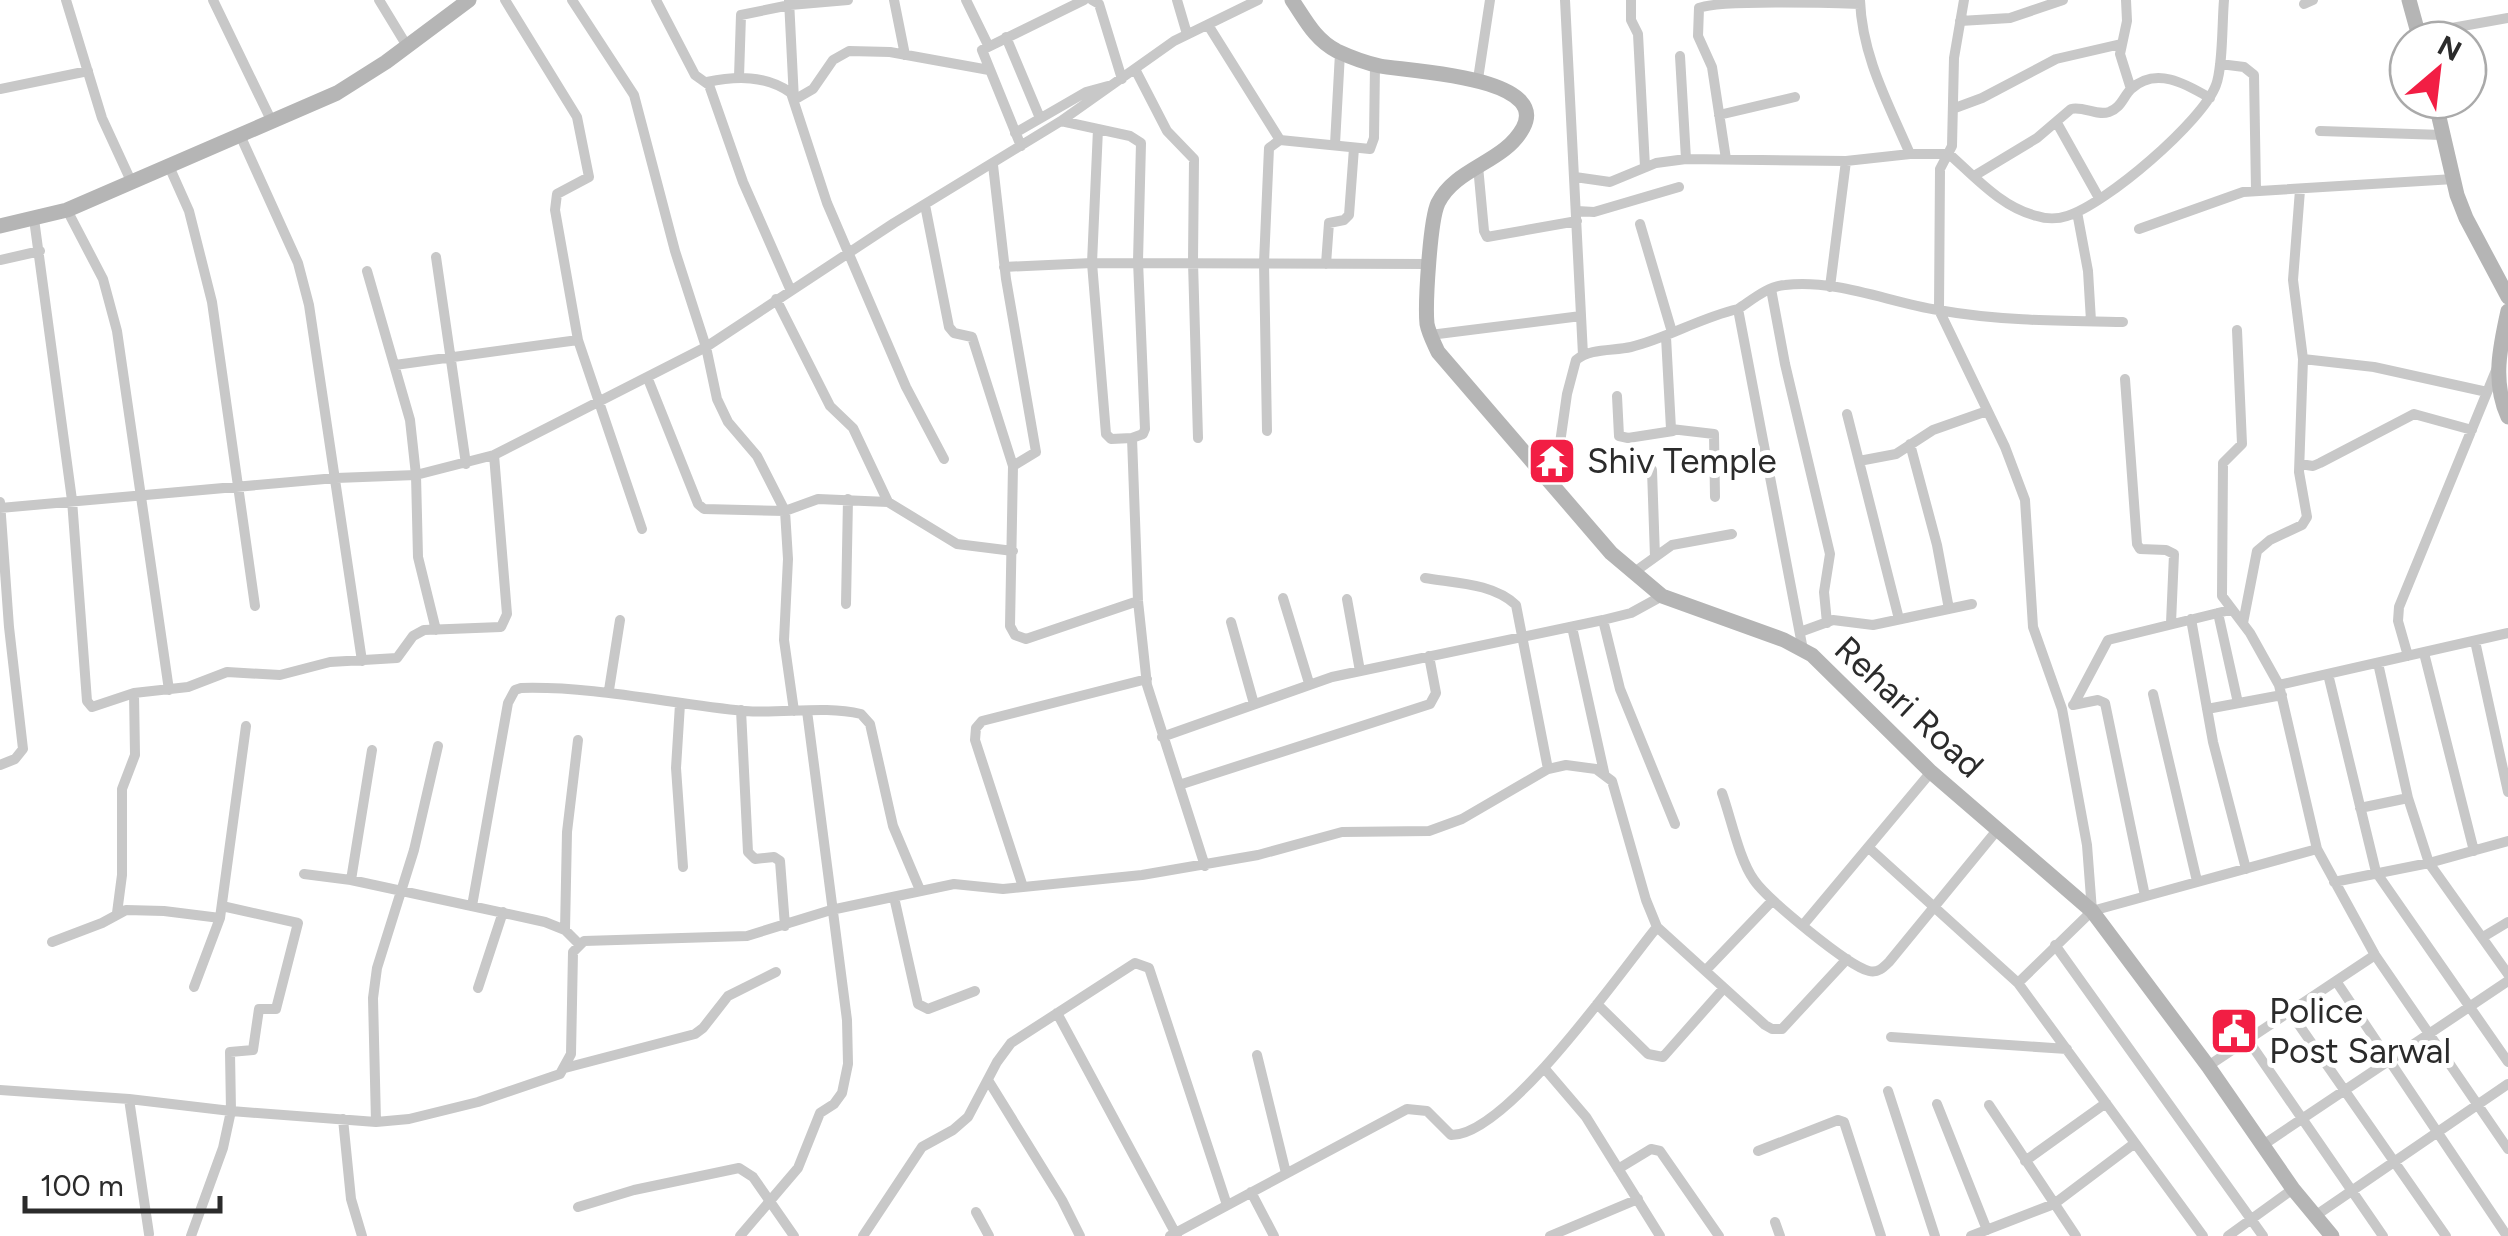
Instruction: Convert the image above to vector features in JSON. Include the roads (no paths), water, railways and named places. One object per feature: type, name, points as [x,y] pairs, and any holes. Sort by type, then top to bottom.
[{"type":"main road","points":[[0,226],[67,210],[336,93],[469,0]]},
{"type":"main road","points":[[1292,0],[1315,35],[1340,53],[1375,65],[1478,80],[1510,92],[1520,102],[1526,122],[1514,141],[1453,182],[1436,208],[1427,314],[1430,335]]},
{"type":"main road","points":[[2440,120],[2466,218],[2508,297]]},
{"type":"main road","points":[[2508,311],[2498,366],[2500,398],[2508,417]]},
{"type":"main road","name":"Rehari Road","points":[[1430,335],[1438,352],[1611,553],[1633,573],[1662,596],[1803,650],[1931,772],[2092,910],[2208,1066],[2292,1189],[2332,1236]]},
{"type":"street","points":[[66,0],[102,118],[131,181]]},
{"type":"street","points":[[212,0],[272,122]]},
{"type":"street","points":[[379,0],[407,46]]},
{"type":"street","points":[[504,0],[579,121],[589,177],[557,194],[554,202],[578,340],[642,530]]},
{"type":"street","points":[[572,0],[636,100],[718,399],[728,422],[757,456],[785,511],[788,559],[784,640],[794,712]]},
{"type":"street","points":[[656,0],[696,75],[707,82],[743,182],[791,291]]},
{"type":"street","points":[[740,77],[741,15],[789,2],[848,0]]},
{"type":"street","points":[[894,0],[905,54]]},
{"type":"street","points":[[966,0],[988,45]]},
{"type":"street","points":[[1054,0],[1060,12]]},
{"type":"street","points":[[1021,146],[982,50],[1084,0]]},
{"type":"street","points":[[1092,0],[1100,4],[1117,82]]},
{"type":"street","points":[[1176,0],[1187,34]]},
{"type":"street","points":[[0,766],[15,760],[23,749],[0,506],[336,478],[416,476],[494,455],[706,347],[1060,121],[1187,34],[1258,0]]},
{"type":"street","points":[[1478,80],[1490,0]]},
{"type":"street","points":[[1565,0],[1583,355]]},
{"type":"street","points":[[1631,0],[1631,20],[1638,34],[1645,167]]},
{"type":"street","points":[[1964,0],[1954,58],[1955,108],[1949,154],[1940,169],[1939,310],[2025,500],[2034,628],[2068,707],[2092,910]]},
{"type":"street","points":[[1960,21],[2010,18],[2064,0]]},
{"type":"street","points":[[2126,0],[2127,21],[2120,54],[2131,89]]},
{"type":"street","points":[[1575,177],[1604,183],[1645,167],[1686,159],[1846,161],[1949,154],[1989,190],[2030,215],[2056,218],[2077,212],[2098,198],[2190,124],[2210,98],[2220,64],[2224,0]]},
{"type":"street","points":[[1726,159],[1712,67],[1698,36],[1698,14],[1704,4],[1739,1],[1860,2],[1871,64],[1910,154]]},
{"type":"street","points":[[789,2],[794,100]]},
{"type":"street","points":[[1208,24],[1280,140]]},
{"type":"street","points":[[1006,36],[1040,118]]},
{"type":"street","points":[[1955,108],[2056,59],[2122,44]]},
{"type":"street","points":[[794,100],[814,89],[833,60],[849,51],[905,54],[989,70]]},
{"type":"street","points":[[1335,144],[1340,53]]},
{"type":"street","points":[[1680,56],[1686,159]]},
{"type":"street","points":[[2220,64],[2244,67],[2254,75],[2256,190]]},
{"type":"street","points":[[1267,431],[1264,263],[1268,156],[1272,143],[1280,140],[1364,150],[1373,145],[1375,65]]},
{"type":"street","points":[[1136,69],[1167,131],[1194,159],[1198,438]]},
{"type":"street","points":[[0,90],[88,71]]},
{"type":"street","points":[[707,82],[740,77],[774,83],[791,94],[823,192],[906,387],[944,458]]},
{"type":"street","points":[[1974,176],[2075,107],[2109,112],[2119,106],[2131,89],[2170,77],[2210,98]]},
{"type":"street","points":[[1015,133],[1086,92],[1117,82]]},
{"type":"street","points":[[1719,116],[1795,98]]},
{"type":"street","points":[[1060,121],[1098,129],[1130,136],[1141,143],[1138,261],[1145,429],[1132,438],[1112,439],[1106,434],[1092,263],[1098,129]]},
{"type":"street","points":[[2056,122],[2098,198]]},
{"type":"street","points":[[2320,131],[2444,135]]},
{"type":"street","points":[[240,134],[298,263],[307,294],[362,661]]},
{"type":"street","points":[[1326,264],[1329,223],[1344,220],[1348,215],[1354,148]]},
{"type":"street","points":[[1830,287],[1846,161]]},
{"type":"street","points":[[168,164],[189,211],[212,302],[255,606]]},
{"type":"street","points":[[992,165],[1004,267],[1036,452],[1013,466]]},
{"type":"street","points":[[1478,166],[1487,237],[1594,212],[1679,186]]},
{"type":"street","points":[[2139,228],[2227,196],[2256,190],[2454,179]]},
{"type":"street","points":[[2243,623],[2257,551],[2270,540],[2302,525],[2307,517],[2300,464],[2303,358],[2294,280],[2300,190]]},
{"type":"street","points":[[925,205],[948,327],[954,333],[972,337],[1013,466],[1010,626],[1020,638],[1138,601]]},
{"type":"street","points":[[67,210],[103,279],[117,331],[169,690]]},
{"type":"street","points":[[2077,212],[2088,271],[2091,322]]},
{"type":"street","points":[[34,219],[72,500],[87,701],[96,708],[134,693],[188,687],[227,672],[280,676],[330,662],[397,658],[413,636],[424,630],[492,630],[505,622],[494,455]]},
{"type":"street","points":[[1640,224],[1669,335],[1672,431]]},
{"type":"street","points":[[0,260],[40,251]]},
{"type":"street","points":[[436,257],[466,464]]},
{"type":"street","points":[[1004,267],[1138,261],[1430,264]]},
{"type":"street","points":[[366,271],[410,420],[418,557],[436,630]]},
{"type":"street","points":[[1554,485],[1572,368],[1583,355],[1669,335],[1686,324],[1738,309],[1771,288],[1789,284],[1830,287],[1939,310],[2049,321],[2123,322]]},
{"type":"street","points":[[1771,288],[1830,554],[1824,592],[1826,622]]},
{"type":"street","points":[[776,299],[830,406],[853,428],[888,502]]},
{"type":"street","points":[[1738,309],[1803,650]]},
{"type":"street","points":[[1430,335],[1581,316]]},
{"type":"street","points":[[2237,330],[2242,444],[2223,460],[2220,578],[2238,703]]},
{"type":"street","points":[[395,365],[578,340]]},
{"type":"street","points":[[2303,358],[2374,368],[2486,392]]},
{"type":"street","points":[[2408,656],[2398,621],[2399,606],[2498,366]]},
{"type":"street","points":[[648,378],[698,504],[710,510],[785,511],[818,498],[888,502],[957,544],[1013,551]]},
{"type":"street","points":[[2126,379],[2136,544],[2140,549],[2174,554],[2171,623]]},
{"type":"street","points":[[1617,396],[1619,436],[1672,431],[1714,434],[1716,496]]},
{"type":"street","points":[[1859,461],[1896,454],[1946,424],[1987,410]]},
{"type":"street","points":[[1847,414],[1899,619]]},
{"type":"street","points":[[2300,464],[2320,463],[2414,414],[2472,430]]},
{"type":"street","points":[[1132,438],[1138,601],[1147,678],[1162,738],[1205,866]]},
{"type":"street","points":[[1910,444],[1937,545],[1949,609]]},
{"type":"street","points":[[1652,470],[1655,557]]},
{"type":"street","points":[[846,604],[848,499]]},
{"type":"street","points":[[1633,573],[1684,541],[1732,534]]},
{"type":"street","points":[[1425,578],[1488,589],[1508,598],[1518,612],[1548,770]]},
{"type":"street","points":[[1162,738],[1309,683],[1603,620],[1631,613],[1662,596]]},
{"type":"street","points":[[1283,598],[1309,683]]},
{"type":"street","points":[[1347,599],[1360,671]]},
{"type":"street","points":[[1800,632],[1826,622],[1841,620],[1866,626],[1972,604]]},
{"type":"street","points":[[2068,707],[2082,696],[2098,654],[2108,640],[2224,611],[2243,623],[2280,690],[2317,849],[2375,955],[2508,1149]]},
{"type":"street","points":[[2191,619],[2207,709],[2246,868]]},
{"type":"street","points":[[609,690],[620,620]]},
{"type":"street","points":[[1603,620],[1620,689],[1674,824]]},
{"type":"street","points":[[1231,622],[1254,704]]},
{"type":"street","points":[[1572,627],[1604,772],[1616,790],[1657,927],[1765,1025],[1777,1030],[1847,959]]},
{"type":"street","points":[[2207,709],[2328,674],[2508,633]]},
{"type":"street","points":[[2475,641],[2508,792]]},
{"type":"street","points":[[2424,652],[2474,851]]},
{"type":"street","points":[[1178,785],[1430,704],[1436,694],[1429,656]]},
{"type":"street","points":[[2262,1146],[2508,978],[2429,862],[2408,798],[2378,663]]},
{"type":"street","points":[[2328,674],[2376,872],[2508,1062]]},
{"type":"street","points":[[1022,887],[975,740],[976,728],[982,721],[1147,678]]},
{"type":"street","points":[[472,906],[512,696],[521,688],[609,690],[680,704],[741,710],[861,714],[870,724],[893,826],[920,890]]},
{"type":"street","points":[[118,913],[122,789],[135,756],[134,693]]},
{"type":"street","points":[[2153,694],[2197,881]]},
{"type":"street","points":[[2068,707],[2098,700],[2105,703],[2145,896]]},
{"type":"street","points":[[680,704],[676,768],[683,867]]},
{"type":"street","points":[[741,710],[748,852],[755,859],[774,857],[780,861],[785,926]]},
{"type":"street","points":[[740,1236],[805,1156],[820,1113],[834,1104],[845,1086],[847,1020],[807,711]]},
{"type":"street","points":[[194,987],[221,912],[246,726]]},
{"type":"street","points":[[565,930],[567,832],[578,740]]},
{"type":"street","points":[[376,1122],[373,998],[381,954],[402,891],[438,746]]},
{"type":"street","points":[[351,880],[372,750]]},
{"type":"street","points":[[304,874],[503,912],[565,930],[578,944],[747,936],[831,910],[954,884],[1022,887],[1205,866],[1342,832],[1429,831],[1462,819],[1548,770],[1586,766],[1604,772]]},
{"type":"street","points":[[1804,925],[1931,772]]},
{"type":"street","points":[[1722,793],[1749,872],[1772,901],[1868,971],[1883,968],[1998,830]]},
{"type":"street","points":[[2360,808],[2408,798]]},
{"type":"street","points":[[2334,882],[2508,842]]},
{"type":"street","points":[[1869,848],[2018,984],[2203,1236]]},
{"type":"street","points":[[2018,984],[2092,910],[2317,849]]},
{"type":"street","points":[[894,897],[918,1004],[928,1010],[974,991]]},
{"type":"street","points":[[1706,970],[1772,901]]},
{"type":"street","points":[[52,942],[118,913],[146,910],[221,912],[298,924],[276,1009],[259,1010],[253,1050],[230,1052],[232,1111],[191,1236]]},
{"type":"street","points":[[478,988],[503,912]]},
{"type":"street","points":[[2483,936],[2508,922]]},
{"type":"street","points":[[1057,1013],[1174,1235],[1407,1109],[1427,1111],[1451,1134],[1465,1133],[1505,1106],[1546,1069],[1657,927]]},
{"type":"street","points":[[0,1090],[376,1122],[425,1117],[554,1079],[565,1068],[572,1054],[572,959],[578,944]]},
{"type":"street","points":[[2055,946],[2263,1236]]},
{"type":"street","points":[[2208,1066],[2375,955]]},
{"type":"street","points":[[863,1236],[922,1147],[962,1124],[973,1110],[1011,1043],[1135,964],[1149,968],[1227,1205]]},
{"type":"street","points":[[565,1068],[695,1034],[728,996],[776,972]]},
{"type":"street","points":[[2336,981],[2505,1234]]},
{"type":"street","points":[[1597,1004],[1648,1054],[1663,1057],[1724,988]]},
{"type":"street","points":[[2290,1012],[2446,1236]]},
{"type":"street","points":[[1892,1037],[2067,1050]]},
{"type":"street","points":[[2248,1040],[2383,1236]]},
{"type":"street","points":[[1257,1055],[1286,1173]]},
{"type":"street","points":[[1546,1069],[1574,1101],[1660,1236]]},
{"type":"street","points":[[988,1080],[1080,1236]]},
{"type":"street","points":[[2314,1216],[2508,1084]]},
{"type":"street","points":[[1888,1091],[1935,1236]]},
{"type":"street","points":[[129,1099],[149,1234]]},
{"type":"street","points":[[2026,1161],[2106,1103]]},
{"type":"street","points":[[1937,1104],[1986,1230]]},
{"type":"street","points":[[1989,1105],[2073,1235]]},
{"type":"street","points":[[343,1119],[351,1199],[362,1236]]},
{"type":"street","points":[[1758,1151],[1838,1120],[1844,1122],[1882,1236]]},
{"type":"street","points":[[1971,1236],[2054,1204],[2135,1143]]},
{"type":"street","points":[[1618,1169],[1650,1148],[1660,1151],[1719,1236]]},
{"type":"street","points":[[578,1206],[739,1168],[753,1177],[794,1236]]},
{"type":"street","points":[[2228,1236],[2292,1189]]},
{"type":"street","points":[[1251,1192],[1274,1236]]},
{"type":"street","points":[[1550,1236],[1638,1199]]},
{"type":"street","points":[[976,1212],[989,1236]]},
{"type":"street","points":[[1774,1222],[1780,1236]]},
{"type":"place","name":"Shiv Temple","points":[[1552,461]]},
{"type":"place","name":"Police Post Sarwal","points":[[2234,1031]]}]
